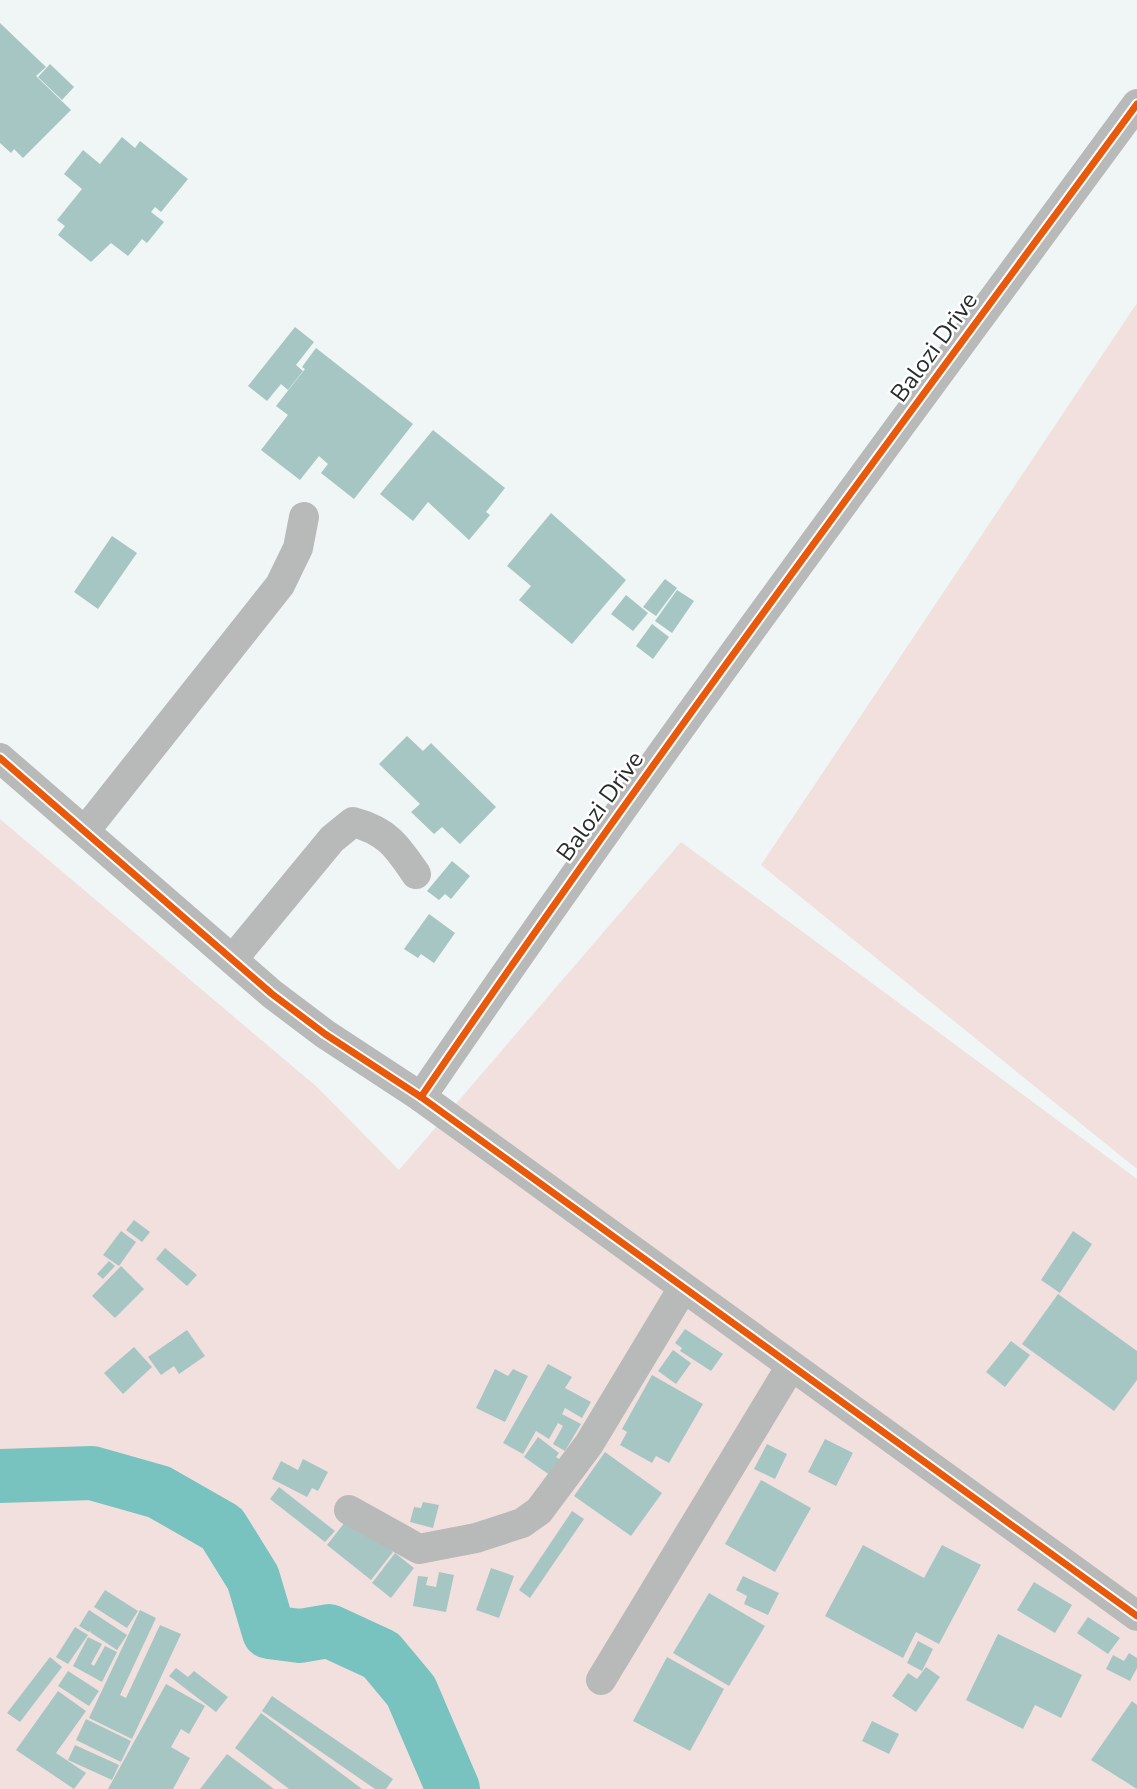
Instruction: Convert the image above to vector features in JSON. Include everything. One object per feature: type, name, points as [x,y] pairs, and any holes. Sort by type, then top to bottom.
[{"type":"street","name":"Balozi Drive","points":[[421,1097],[535,930],[720,671],[1137,104]]},
{"type":"street","points":[[85,831],[280,584],[298,548],[304,517]]},
{"type":"street","points":[[0,758],[324,1034],[421,1097],[1137,1616]]},
{"type":"street","points":[[233,959],[332,839],[353,822],[375,828],[397,846],[416,874]]},
{"type":"street","points":[[349,1510],[419,1549],[476,1538],[522,1523],[539,1511],[589,1444],[683,1288]]},
{"type":"street","points":[[601,1680],[791,1366]]},
{"type":"shaded area","points":[[1137,303],[1137,1169],[761,865]]},
{"type":"shaded area","points":[[0,819],[317,1087],[399,1170],[681,842],[1137,1179],[1137,1789],[0,1789]]},
{"type":"building","points":[[0,23],[46,67],[36,76],[71,110],[23,158],[14,149],[11,153],[0,143]]},
{"type":"building","points":[[50,64],[74,87],[62,100],[38,77]]},
{"type":"building","points":[[122,137],[135,148],[140,141],[188,179],[161,212],[155,207],[151,212],[164,222],[147,243],[142,239],[128,256],[111,243],[91,262],[58,235],[65,226],[57,220],[82,189],[64,174],[83,150],[100,164]]},
{"type":"building","points":[[295,327],[314,342],[296,365],[303,371],[288,390],[281,384],[267,401],[248,386]]},
{"type":"building","points":[[316,348],[413,424],[354,499],[321,473],[328,464],[319,456],[300,480],[261,450],[288,415],[276,406],[305,369],[302,367]]},
{"type":"building","points":[[433,430],[505,488],[486,512],[490,515],[469,540],[428,502],[413,521],[380,494]]},
{"type":"building","points":[[551,513],[626,580],[572,644],[519,600],[531,586],[507,566]]},
{"type":"building","points":[[112,536],[137,553],[98,609],[74,592]]},
{"type":"building","points":[[665,579],[677,588],[656,616],[643,607]]},
{"type":"building","points":[[677,590],[694,601],[672,633],[655,621]]},
{"type":"building","points":[[626,595],[648,613],[633,631],[611,614]]},
{"type":"building","points":[[652,624],[669,637],[653,659],[636,646]]},
{"type":"building","points":[[407,736],[423,751],[431,743],[496,807],[460,844],[442,827],[434,834],[411,812],[420,804],[379,764]]},
{"type":"building","points":[[452,861],[470,876],[451,899],[445,894],[439,900],[427,891]]},
{"type":"building","points":[[429,914],[455,933],[434,963],[421,954],[418,958],[404,949]]},
{"type":"building","points":[[134,1220],[150,1232],[142,1242],[126,1230]]},
{"type":"building","points":[[121,1231],[136,1242],[119,1266],[103,1255]]},
{"type":"building","points":[[1073,1231],[1092,1244],[1060,1293],[1041,1280]]},
{"type":"building","points":[[165,1248],[197,1275],[187,1286],[156,1259]]},
{"type":"building","points":[[109,1261],[115,1266],[103,1279],[97,1274]]},
{"type":"building","points":[[121,1266],[144,1289],[115,1318],[92,1296]]},
{"type":"building","points":[[1058,1294],[1137,1351],[1137,1380],[1114,1411],[1022,1344]]},
{"type":"building","points":[[685,1329],[723,1354],[711,1371],[680,1351],[682,1348],[675,1343]]},
{"type":"building","points":[[187,1330],[205,1356],[179,1374],[174,1366],[161,1375],[148,1357]]},
{"type":"building","points":[[1011,1341],[1030,1355],[1005,1387],[986,1372]]},
{"type":"building","points":[[134,1347],[152,1367],[123,1394],[104,1373]]},
{"type":"building","points":[[673,1350],[691,1363],[676,1384],[658,1371]]},
{"type":"building","points":[[548,1364],[572,1377],[565,1388],[591,1402],[582,1418],[565,1408],[562,1414],[581,1424],[565,1451],[553,1444],[563,1426],[558,1423],[549,1439],[536,1431],[523,1454],[503,1443]]},
{"type":"building","points":[[495,1369],[508,1376],[513,1369],[528,1376],[505,1422],[476,1408]]},
{"type":"building","points":[[652,1375],[703,1404],[669,1463],[656,1456],[652,1463],[620,1445],[627,1432],[622,1429]]},
{"type":"building","points":[[538,1437],[559,1453],[556,1457],[561,1460],[554,1478],[524,1457]]},
{"type":"building","points":[[825,1439],[853,1453],[836,1486],[808,1472]]},
{"type":"building","points":[[767,1444],[787,1454],[775,1479],[754,1469]]},
{"type":"building","points":[[605,1452],[662,1493],[631,1536],[574,1496]]},
{"type":"building","points":[[303,1459],[328,1472],[318,1491],[312,1488],[307,1497],[272,1479],[281,1461],[298,1470]]},
{"type":"building","points":[[761,1480],[811,1508],[775,1572],[725,1544]]},
{"type":"building","points":[[279,1487],[335,1531],[325,1542],[270,1499]]},
{"type":"building","points":[[423,1502],[439,1505],[433,1528],[410,1522],[414,1507],[421,1508]]},
{"type":"building","points":[[572,1511],[584,1519],[530,1598],[519,1590]]},
{"type":"building","points":[[349,1517],[393,1552],[371,1580],[327,1545]]},
{"type":"building","points":[[863,1545],[924,1578],[942,1545],[981,1565],[939,1644],[916,1632],[903,1658],[825,1616]]},
{"type":"building","points":[[395,1553],[414,1568],[391,1598],[372,1583]]},
{"type":"building","points":[[491,1568],[514,1576],[499,1618],[476,1610]]},
{"type":"building","points":[[439,1572],[454,1575],[446,1612],[413,1606],[418,1576],[428,1577],[426,1585],[436,1587]]},
{"type":"building","points":[[743,1576],[779,1593],[768,1615],[744,1604],[747,1596],[736,1590]]},
{"type":"building","points":[[1034,1582],[1072,1605],[1055,1633],[1017,1610]]},
{"type":"building","points":[[105,1590],[138,1611],[127,1628],[94,1607]]},
{"type":"building","points":[[709,1593],[765,1626],[729,1686],[673,1653]]},
{"type":"building","points":[[89,1610],[127,1635],[117,1650],[90,1632],[91,1630],[89,1632],[79,1626]]},
{"type":"building","points":[[140,1610],[156,1618],[120,1695],[126,1698],[160,1625],[181,1634],[132,1739],[89,1718]]},
{"type":"building","points":[[1088,1617],[1120,1638],[1108,1654],[1077,1633]]},
{"type":"building","points":[[75,1627],[88,1635],[68,1664],[56,1657]]},
{"type":"building","points":[[998,1634],[1082,1675],[1061,1718],[1035,1705],[1023,1729],[966,1700]]},
{"type":"building","points":[[88,1637],[102,1644],[91,1664],[94,1666],[105,1646],[117,1652],[102,1682],[73,1666]]},
{"type":"building","points":[[918,1641],[933,1649],[922,1671],[907,1663]]},
{"type":"building","points":[[1129,1653],[1137,1658],[1137,1668],[1130,1681],[1106,1669],[1113,1655],[1124,1661]]},
{"type":"building","points":[[50,1657],[62,1667],[20,1722],[7,1713]]},
{"type":"building","points":[[667,1657],[724,1689],[690,1751],[633,1721]]},
{"type":"building","points":[[926,1667],[940,1677],[916,1712],[892,1696],[908,1673],[917,1679]]},
{"type":"building","points":[[176,1668],[188,1677],[194,1671],[228,1697],[216,1712],[169,1676]]},
{"type":"building","points":[[68,1671],[99,1691],[89,1706],[58,1686]]},
{"type":"building","points":[[166,1684],[205,1706],[189,1734],[181,1729],[171,1747],[190,1758],[173,1789],[108,1789]]},
{"type":"building","points":[[58,1691],[86,1711],[56,1753],[86,1773],[74,1789],[16,1750]]},
{"type":"building","points":[[272,1696],[393,1779],[386,1789],[375,1789],[262,1711]]},
{"type":"building","points":[[1132,1701],[1137,1705],[1137,1789],[1091,1760]]},
{"type":"building","points":[[261,1713],[362,1789],[289,1789],[235,1748]]},
{"type":"building","points":[[86,1719],[131,1741],[121,1762],[76,1740]]},
{"type":"building","points":[[872,1721],[899,1734],[889,1754],[862,1741]]},
{"type":"building","points":[[75,1745],[119,1765],[112,1780],[68,1760]]},
{"type":"building","points":[[227,1754],[274,1789],[200,1789]]},
{"type":"waterway","points":[[0,1476],[92,1473],[159,1492],[222,1528],[253,1578],[269,1632],[300,1636],[329,1631],[381,1655],[411,1691],[453,1789]]},
{"type":"cycle path","points":[[421,1097],[685,721],[1137,104]]},
{"type":"cycle path","points":[[0,758],[272,994],[325,1034],[421,1097],[1137,1616]]}]
